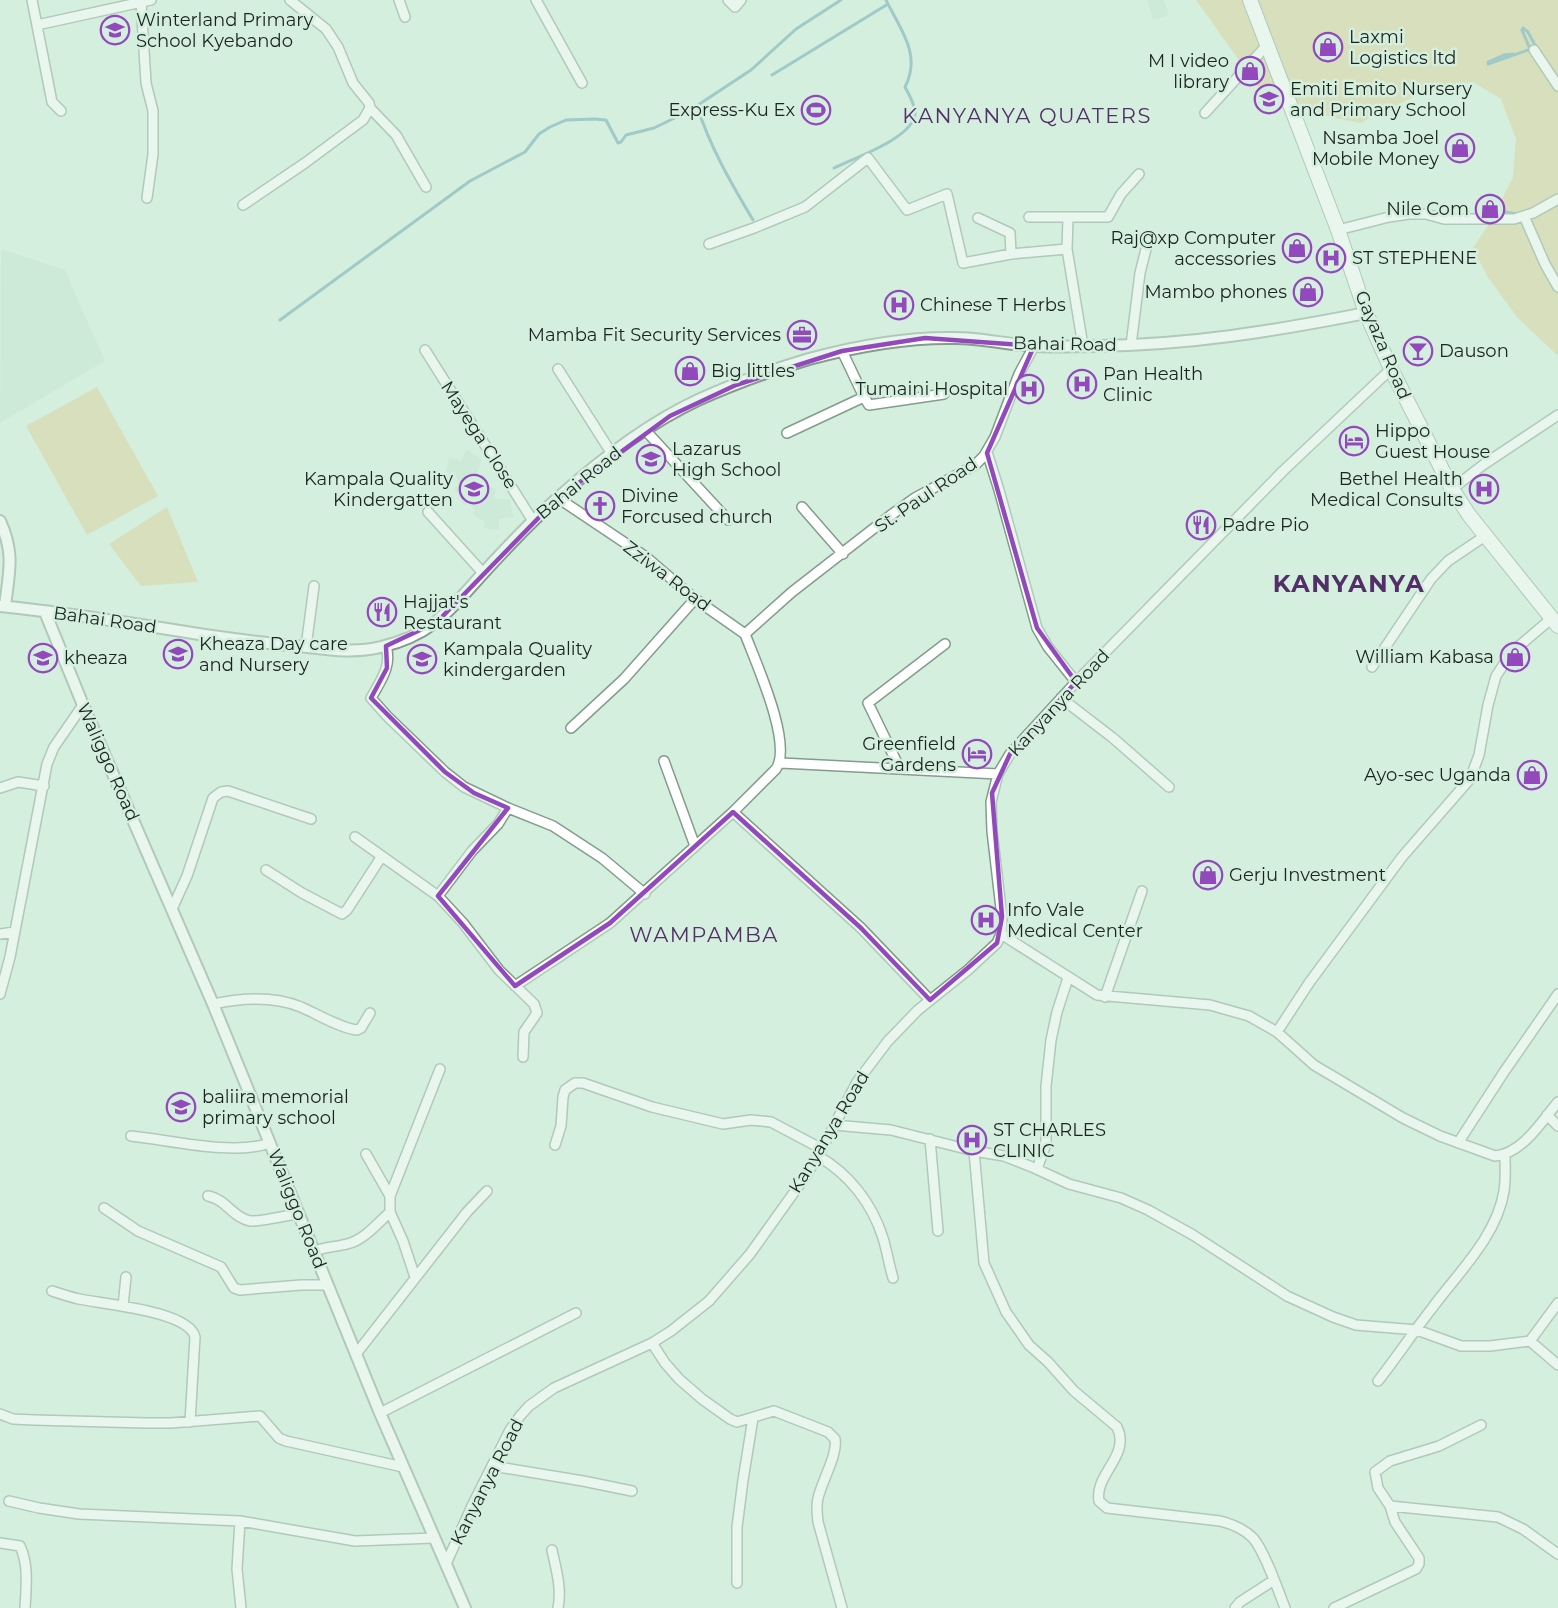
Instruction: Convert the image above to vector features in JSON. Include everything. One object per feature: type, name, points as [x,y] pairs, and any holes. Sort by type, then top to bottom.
[{"type":"main road","name":"Gayaza Road","points":[[1250,0],[1338,230],[1366,313],[1391,369],[1452,489],[1485,536],[1555,622]]},
{"type":"street","points":[[32,0],[52,102],[61,111]]},
{"type":"street","points":[[37,25],[151,0]]},
{"type":"street","points":[[290,0],[326,29],[338,47],[353,83],[369,103],[370,108],[396,135],[426,187]]},
{"type":"street","points":[[399,0],[405,17]]},
{"type":"street","points":[[536,0],[582,83]]},
{"type":"street","points":[[728,0],[735,7],[741,0]]},
{"type":"street","points":[[141,2],[146,83],[153,111],[153,154],[147,198]]},
{"type":"street","points":[[1205,113],[1267,45]]},
{"type":"street","points":[[1534,50],[1558,86]]},
{"type":"street","points":[[243,205],[363,120],[370,108]]},
{"type":"street","points":[[709,244],[805,207],[868,158],[907,210],[947,194],[963,263],[1011,254],[1067,249]]},
{"type":"street","points":[[1029,217],[1108,218],[1121,194],[1139,174]]},
{"type":"street","points":[[1338,230],[1409,214],[1425,214],[1444,219],[1514,219],[1558,199]]},
{"type":"street","points":[[1524,216],[1558,287]]},
{"type":"street","points":[[978,218],[1010,233],[1011,254]]},
{"type":"street","points":[[1068,218],[1067,249],[1083,346]]},
{"type":"street","points":[[1131,345],[1140,273],[1149,237]]},
{"type":"street","name":"Bahai Road","points":[[2,606],[263,644],[351,652],[386,646],[421,633],[437,622],[455,606],[533,521],[558,498],[612,454],[645,431],[698,400],[806,360],[882,343],[924,338],[960,338],[1034,346],[1083,346],[1131,345],[1231,337],[1276,331],[1366,313]]},
{"type":"street","name":"St. Paul Road","points":[[746,634],[792,591],[915,498],[975,465],[987,452],[995,437],[1019,374],[1034,346]]},
{"type":"street","name":"Mayega Close","points":[[425,350],[533,521]]},
{"type":"street","points":[[842,351],[869,405],[944,394]]},
{"type":"street","points":[[558,369],[612,454]]},
{"type":"street","name":"Kanyanya Road","points":[[446,1564],[492,1466],[520,1416],[541,1396],[652,1343],[691,1317],[724,1285],[750,1254],[820,1152],[857,1082],[870,1064],[903,1024],[990,951],[1001,934],[1002,917],[991,802],[998,774],[1010,754],[1076,682],[1283,471],[1391,369]]},
{"type":"street","points":[[787,433],[864,397]]},
{"type":"street","points":[[1452,489],[1483,465],[1558,415]]},
{"type":"street","points":[[645,431],[728,520]]},
{"type":"street","points":[[987,452],[1037,628],[1076,682]]},
{"type":"street","name":"Zziwa Road","points":[[558,498],[646,557],[695,598],[746,634]]},
{"type":"street","points":[[802,507],[843,554]]},
{"type":"street","points":[[428,512],[483,573]]},
{"type":"street","points":[[0,520],[7,537],[11,560],[2,606]]},
{"type":"street","points":[[1372,667],[1431,579],[1448,561],[1485,536]]},
{"type":"street","points":[[306,647],[314,586]]},
{"type":"street","points":[[571,728],[624,679],[695,598]]},
{"type":"street","name":"Waliggo Road","points":[[45,612],[213,1004],[380,1413],[465,1608]]},
{"type":"street","points":[[1277,1032],[1309,983],[1402,857],[1470,779],[1479,754],[1496,676],[1512,652],[1555,622]]},
{"type":"street","points":[[515,986],[610,923],[645,894],[733,812],[781,763],[781,745],[776,718],[746,634]]},
{"type":"street","points":[[900,769],[868,703],[945,644]]},
{"type":"street","points":[[386,646],[389,657],[387,668],[371,698],[445,772],[474,793],[553,826],[602,858],[645,894]]},
{"type":"street","points":[[1061,698],[1113,738],[1169,787]]},
{"type":"street","points":[[0,994],[47,764],[54,747],[83,705]]},
{"type":"street","points":[[664,761],[695,846]]},
{"type":"street","points":[[781,763],[998,774]]},
{"type":"street","points":[[0,788],[18,782],[44,786]]},
{"type":"street","points":[[172,909],[187,876],[213,798],[221,792],[228,791],[311,819]]},
{"type":"street","points":[[438,896],[472,851],[498,824],[508,808]]},
{"type":"street","points":[[733,812],[861,928],[930,1000]]},
{"type":"street","points":[[355,837],[438,896],[463,923],[499,970],[537,1009],[537,1013],[524,1032],[524,1057]]},
{"type":"street","points":[[266,870],[302,893],[342,914],[347,910],[382,856]]},
{"type":"street","points":[[1105,997],[1143,891]]},
{"type":"street","points":[[0,934],[14,932]]},
{"type":"street","points":[[1001,934],[1090,992],[1105,997],[1210,1005],[1225,1007],[1249,1016],[1277,1032],[1314,1065],[1403,1118],[1458,1143],[1495,1156],[1505,1155],[1521,1145],[1558,1102]]},
{"type":"street","points":[[1037,1169],[1046,1144],[1046,1086],[1050,1049],[1057,1012],[1068,978]]},
{"type":"street","points":[[1458,1143],[1558,994]]},
{"type":"street","points":[[213,1004],[238,999],[269,1000],[297,1005],[357,1030],[361,1028],[370,1013]]},
{"type":"street","points":[[415,1277],[390,1212],[390,1196],[440,1069]]},
{"type":"street","points":[[555,1145],[561,1126],[565,1090],[575,1083],[583,1083],[652,1107],[723,1124],[751,1120],[771,1122],[820,1152],[845,1175],[867,1204],[883,1238],[893,1278]]},
{"type":"street","points":[[1547,1115],[1558,1126]]},
{"type":"street","points":[[834,1125],[874,1127],[1004,1156],[1069,1184],[1121,1198],[1193,1235],[1287,1296],[1333,1317],[1356,1324],[1417,1330],[1461,1346],[1490,1346],[1530,1341],[1558,1303]]},
{"type":"street","points":[[131,1136],[189,1144],[246,1148],[270,1143]]},
{"type":"street","points":[[930,1139],[938,1230]]},
{"type":"street","points":[[974,1151],[984,1263],[1006,1312],[1029,1346],[1048,1362],[1074,1390],[1117,1427],[1119,1432],[1121,1442],[1099,1491],[1099,1501],[1107,1508],[1230,1523],[1252,1537],[1274,1580],[1285,1608]]},
{"type":"street","points":[[366,1154],[390,1196]]},
{"type":"street","points":[[1378,1381],[1432,1308],[1472,1260],[1497,1215],[1504,1192],[1505,1155]]},
{"type":"street","points":[[356,1354],[466,1212],[487,1191]]},
{"type":"street","points":[[208,1196],[218,1198],[235,1213],[250,1221],[298,1214]]},
{"type":"street","points":[[104,1208],[138,1231],[221,1267],[234,1288],[240,1290],[327,1285]]},
{"type":"street","points":[[314,1251],[328,1246],[348,1244],[364,1236],[390,1212]]},
{"type":"street","points":[[123,1305],[126,1277]]},
{"type":"street","points":[[52,1291],[75,1298],[154,1312],[194,1330],[190,1422]]},
{"type":"street","points":[[380,1413],[576,1313]]},
{"type":"street","points":[[1530,1341],[1558,1365]]},
{"type":"street","points":[[652,1343],[679,1379],[715,1409],[737,1422],[767,1411],[774,1411],[828,1432],[835,1438],[835,1450],[823,1481],[817,1508],[818,1522],[842,1608]]},
{"type":"street","points":[[0,1414],[13,1419],[124,1423],[190,1422],[260,1416],[279,1438],[286,1441],[403,1467]]},
{"type":"street","points":[[737,1583],[737,1527],[753,1418]]},
{"type":"street","points":[[1334,1608],[1416,1569],[1419,1564],[1419,1558],[1395,1522],[1390,1506],[1378,1488],[1375,1472],[1382,1465],[1401,1456],[1439,1446],[1481,1425]]},
{"type":"street","points":[[492,1466],[583,1480],[632,1491]]},
{"type":"street","points":[[9,1501],[70,1513],[240,1521],[355,1541],[434,1538]]},
{"type":"street","points":[[1390,1506],[1498,1517],[1523,1529],[1558,1554]]},
{"type":"street","points":[[240,1521],[237,1569],[241,1608]]},
{"type":"street","points":[[0,1543],[20,1546],[23,1552],[27,1578],[24,1608]]},
{"type":"street","points":[[552,1550],[560,1599],[558,1608]]},
{"type":"street","points":[[1234,1608],[1274,1580]]},
{"type":"highlighted area","points":[[925,338],[1034,346],[987,453],[1037,628],[1076,682],[1010,754],[992,793],[1002,917],[997,943],[930,1000],[861,928],[733,812],[610,923],[515,986],[438,896],[508,808],[474,793],[445,772],[371,698],[387,668],[386,646],[437,622],[558,498],[670,416],[736,385],[842,351]]},
{"type":"shaded area","points":[[1147,0],[1164,0],[1169,15],[1153,20]]},
{"type":"shaded area","points":[[1196,0],[1558,0],[1558,356],[1517,317],[1487,276],[1473,248],[1492,219],[1513,177],[1516,139],[1501,99],[1473,82],[1434,87],[1360,123],[1322,115],[1264,86],[1258,87]]},
{"type":"shaded area","name":"Winterland Primary School Kyebando","points":[[118,13],[125,43],[112,46],[105,17]]},
{"type":"shaded area","points":[[1,249],[65,270],[105,361],[0,423]]},
{"type":"shaded area","points":[[97,387],[158,496],[87,535],[26,426]]},
{"type":"shaded area","name":"Kampala Quality Kindergatten","points":[[467,449],[482,460],[477,473],[485,475],[489,485],[496,491],[493,499],[509,499],[514,517],[499,519],[499,530],[484,528],[485,522],[472,514],[475,510],[468,502],[464,505],[454,488],[458,486],[456,475],[446,473],[449,457],[461,461]]},
{"type":"shaded area","points":[[167,507],[198,582],[141,586],[109,544]]},
{"type":"waterway","points":[[280,320],[470,181],[525,152],[539,134],[550,127],[566,120],[606,120],[618,143],[626,135],[654,128],[689,111],[751,70],[796,29],[841,0]]},
{"type":"waterway","points":[[834,168],[894,139],[912,123],[915,114],[905,87],[910,75],[910,53],[903,32],[886,0]]},
{"type":"waterway","points":[[772,75],[888,4]]},
{"type":"waterway","points":[[1523,28],[1528,32],[1536,47]]},
{"type":"waterway","points":[[1522,30],[1530,49],[1528,50]]},
{"type":"waterway","points":[[1488,64],[1531,49],[1532,51]]},
{"type":"waterway","points":[[1488,62],[1513,54]]},
{"type":"waterway","points":[[697,106],[715,150],[753,220]]},
{"type":"waterway","points":[[1493,215],[1505,212],[1516,214]]},
{"type":"place","name":"Winterland Primary School Kyebando","points":[[115,30]]},
{"type":"place","name":"Laxmi Logistics ltd","points":[[1328,47]]},
{"type":"place","name":"M I video library","points":[[1250,71]]},
{"type":"place","name":"Emiti Emito Nursery and Primary School","points":[[1269,99]]},
{"type":"place","name":"Express-Ku Ex","points":[[816,110]]},
{"type":"place","name":"Nsamba Joel Mobile Money","points":[[1460,148]]},
{"type":"place","name":"Nile Com","points":[[1490,209]]},
{"type":"place","name":"Raj@xp Computer accessories","points":[[1297,248]]},
{"type":"place","name":"ST STEPHENE","points":[[1331,258]]},
{"type":"place","name":"Mambo phones","points":[[1308,292]]},
{"type":"place","name":"Chinese T Herbs","points":[[899,305]]},
{"type":"place","name":"Mamba Fit Security Services","points":[[802,335]]},
{"type":"place","name":"Dauson","points":[[1418,351]]},
{"type":"place","name":"Big littles","points":[[690,371]]},
{"type":"place","name":"Pan Health Clinic","points":[[1082,384]]},
{"type":"place","name":"Tumaini Hospital","points":[[1029,389]]},
{"type":"place","name":"Hippo Guest House","points":[[1354,441]]},
{"type":"place","name":"Lazarus High School","points":[[651,459]]},
{"type":"place","name":"Kampala Quality Kindergatten","points":[[474,489]]},
{"type":"place","name":"Bethel Health Medical Consults","points":[[1484,489]]},
{"type":"place","name":"Divine Forcused church","points":[[600,506]]},
{"type":"place","name":"Padre Pio","points":[[1201,525]]},
{"type":"place","name":"Hajjat's Restaurant","points":[[382,612]]},
{"type":"place","name":"Kheaza Day care and Nursery","points":[[178,654]]},
{"type":"place","name":"William Kabasa","points":[[1515,657]]},
{"type":"place","name":"kheaza","points":[[43,658]]},
{"type":"place","name":"Kampala Quality kindergarden","points":[[422,659]]},
{"type":"place","name":"Greenfield Gardens","points":[[977,754]]},
{"type":"place","name":"Ayo-sec Uganda","points":[[1532,775]]},
{"type":"place","name":"Gerju Investment","points":[[1208,875]]},
{"type":"place","name":"Info Vale Medical Center","points":[[986,920]]},
{"type":"place","name":"baliira memorial primary school","points":[[181,1107]]},
{"type":"place","name":"ST CHARLES CLINIC","points":[[972,1140]]},
{"type":"district","name":"KANYANYA QUATERS","points":[[1027,115]]},
{"type":"district","name":"KANYANYA","points":[[1349,583]]},
{"type":"district","name":"WAMPAMBA","points":[[704,934]]}]
